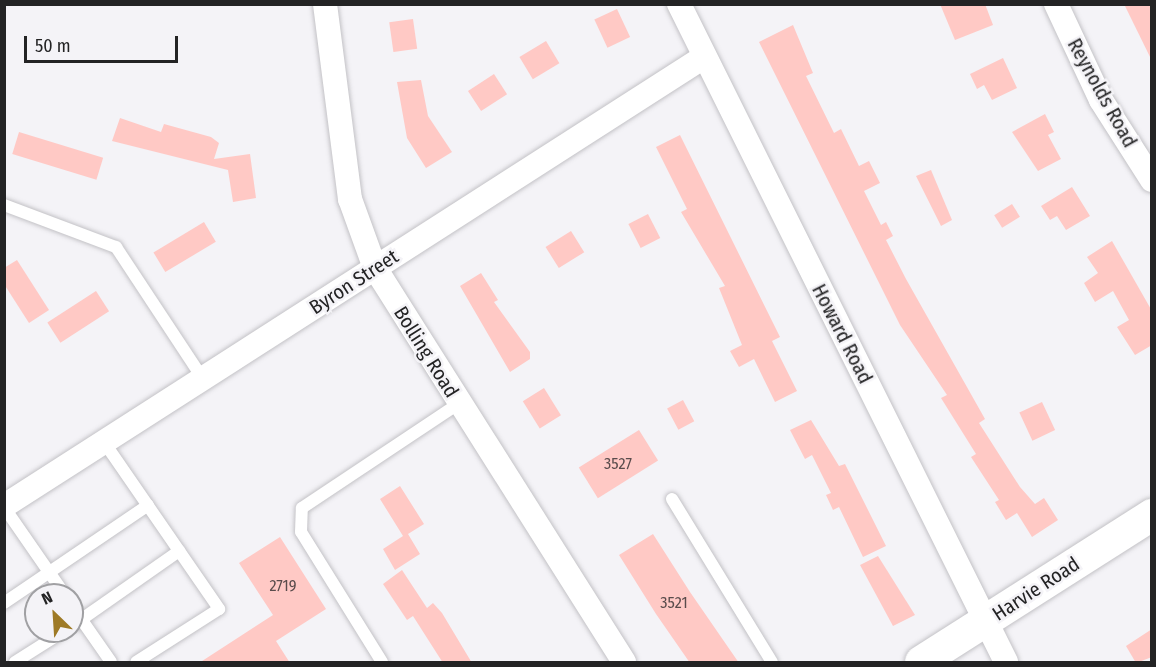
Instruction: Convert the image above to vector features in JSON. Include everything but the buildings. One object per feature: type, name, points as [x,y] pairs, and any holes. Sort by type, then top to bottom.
[{"type":"street","name":"Bolling Road","points":[[325,4],[350,198],[375,268],[458,404],[624,663]]},
{"type":"street","name":"Howard Road","points":[[679,4],[1006,663]]},
{"type":"street","name":"Reynolds Road","points":[[1056,4],[1101,100],[1152,180]]},
{"type":"street","name":"Byron Street","points":[[4,507],[704,57]]},
{"type":"street","name":"Harvie Road","points":[[921,663],[1150,518]]},
{"type":"lane","points":[[4,206],[116,247],[203,379]]},
{"type":"lane","points":[[382,663],[301,532],[302,508],[458,404]]},
{"type":"lane","points":[[104,442],[219,609],[136,663]]},
{"type":"lane","points":[[672,499],[772,663]]},
{"type":"lane","points":[[4,603],[148,505]]},
{"type":"lane","points":[[4,507],[57,583]]},
{"type":"lane","points":[[84,618],[179,551]]},
{"type":"lane","points":[[84,631],[111,663]]},
{"type":"lane","points":[[15,663],[46,643]]},
{"type":"lane","points":[[4,657],[9,663]]}]
